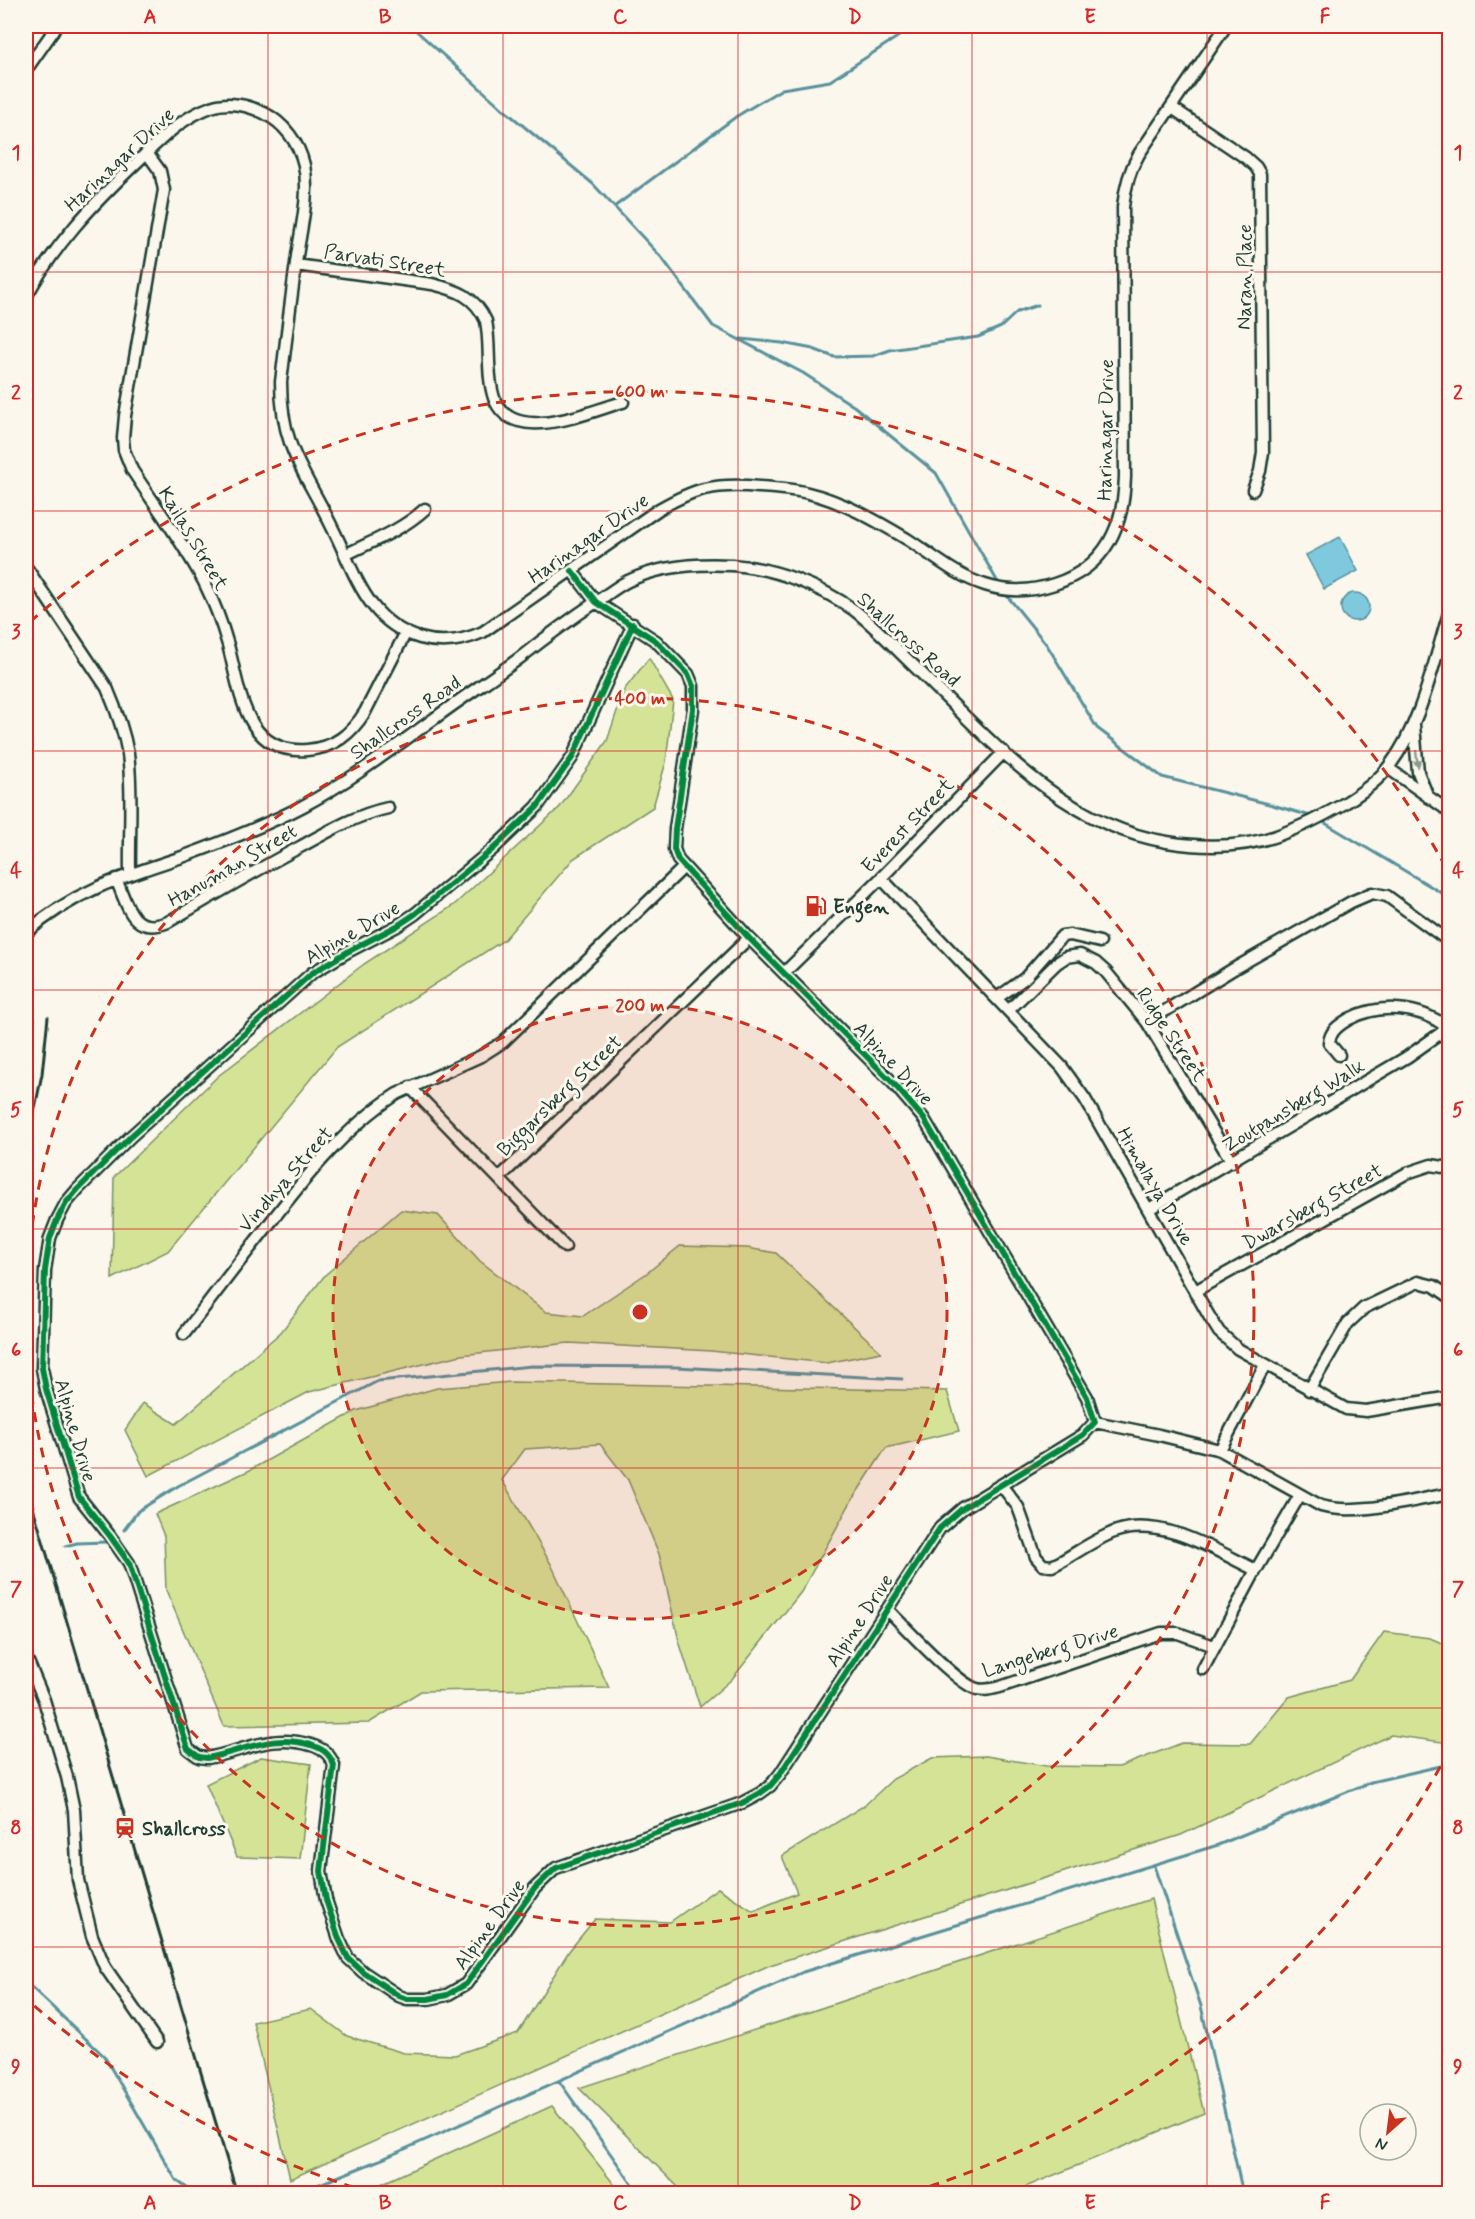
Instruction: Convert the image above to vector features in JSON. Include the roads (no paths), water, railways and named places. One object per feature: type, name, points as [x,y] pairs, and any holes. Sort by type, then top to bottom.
[{"type":"street","name":"Harinagar Drive","points":[[26,297],[53,252],[68,233],[147,153],[184,121],[213,106],[233,104],[257,109],[278,122],[295,142],[304,167],[303,218],[280,382],[280,407],[284,429],[301,470],[371,605],[383,618],[405,634],[441,642],[470,637],[495,625],[635,525],[675,501],[705,489],[738,485],[784,489],[829,500],[884,526],[963,576],[987,586],[1021,590],[1040,588],[1054,584],[1081,570],[1107,544],[1120,516],[1124,499],[1123,207],[1125,188],[1135,161],[1226,26]]},
{"type":"street","points":[[26,70],[54,30]]},
{"type":"street","name":"Naran Place","points":[[1171,107],[1246,158],[1260,174],[1263,453],[1260,471],[1253,490]]},
{"type":"street","name":"Kailas Street","points":[[147,153],[160,171],[164,190],[128,392],[123,438],[124,450],[132,470],[203,581],[228,644],[239,697],[248,718],[270,741],[291,749],[313,750],[339,741],[357,724],[365,712],[405,634]]},
{"type":"street","name":"Parvati Street","points":[[296,265],[432,284],[448,287],[467,296],[481,310],[486,321],[494,399],[506,414],[517,420],[527,424],[552,423],[623,402]]},
{"type":"street","points":[[345,555],[399,528],[425,509]]},
{"type":"street","name":"Shallcross Road","points":[[26,933],[64,903],[116,879],[187,855],[302,807],[380,758],[627,581],[668,568],[730,565],[761,569],[792,578],[834,598],[866,620],[1004,752],[1070,806],[1121,830],[1153,840],[1194,845],[1229,845],[1265,840],[1290,831],[1350,799],[1373,783],[1388,768],[1409,734],[1449,610]]},
{"type":"street","points":[[26,567],[107,688],[115,706],[128,755],[131,802],[130,874]]},
{"type":"street","name":"Alpine Drive","points":[[572,571],[596,602],[633,624],[656,641],[688,674],[693,686],[693,709],[674,849],[678,860],[748,938],[894,1084],[924,1119],[1087,1397],[1095,1422],[1083,1435],[963,1508],[939,1528],[770,1786],[742,1803],[556,1868],[535,1888],[466,1984],[447,1995],[428,1999],[407,1999],[363,1972],[348,1958],[326,1900],[321,1871],[334,1765],[327,1753],[290,1740],[269,1742],[207,1758],[199,1757],[188,1749],[129,1563],[79,1497],[46,1389],[42,1368],[46,1256],[53,1229],[66,1203],[130,1137],[312,973],[398,926],[415,914],[493,849],[537,807],[572,758],[633,624]]},
{"type":"street","points":[[1414,720],[1418,772],[1428,797]]},
{"type":"street","name":"Everest Street","points":[[784,974],[1004,752]]},
{"type":"street","points":[[1388,768],[1449,812]]},
{"type":"street","name":"Hanuman Street","points":[[116,879],[136,920],[142,925],[158,926],[336,827],[359,816],[388,808]]},
{"type":"street","name":"Vindhya Street","points":[[184,1334],[320,1160],[386,1101],[481,1056],[503,1042],[684,868]]},
{"type":"street","name":"Himalaya Drive","points":[[880,878],[998,998],[1074,1082],[1219,1332],[1228,1342],[1346,1409],[1366,1412],[1449,1398]]},
{"type":"street","points":[[1147,1022],[1245,962],[1351,902],[1372,893],[1387,896],[1449,942]]},
{"type":"street","points":[[998,998],[1025,978],[1062,936],[1070,935],[1100,942]]},
{"type":"street","name":"Biggarsberg Street","points":[[499,1178],[748,938]]},
{"type":"street","name":"Ridge Street","points":[[1009,1010],[1066,957],[1080,955],[1096,963],[1147,1022],[1232,1162]]},
{"type":"street","points":[[1339,1055],[1329,1043],[1333,1031],[1344,1022],[1368,1011],[1386,1008],[1409,1011],[1435,1018],[1447,1031]]},
{"type":"street","name":"Zoutpansberg Walk","points":[[1149,1209],[1232,1162],[1447,1031]]},
{"type":"street","points":[[410,1088],[565,1247]]},
{"type":"street","name":"Dwarsberg Street","points":[[1195,1291],[1407,1173],[1431,1165],[1449,1168]]},
{"type":"street","points":[[1309,1390],[1348,1323],[1364,1308],[1418,1282],[1434,1286],[1449,1297]]},
{"type":"street","points":[[1220,1450],[1265,1365]]},
{"type":"street","points":[[1095,1422],[1220,1450],[1321,1506],[1342,1510],[1449,1494]]},
{"type":"street","points":[[1001,1485],[1018,1507],[1036,1557],[1043,1565],[1052,1566],[1116,1532],[1127,1529],[1156,1528],[1178,1533],[1256,1570]]},
{"type":"street","points":[[1203,1669],[1256,1570],[1300,1495]]},
{"type":"street","name":"Langeberg Drive","points":[[887,1609],[950,1671],[963,1682],[979,1690],[1000,1687],[1169,1632],[1187,1635],[1214,1646]]},
{"type":"street","points":[[26,1657],[44,1700],[67,1777],[74,1810],[78,1880],[92,1936],[105,1967],[157,2042]]},
{"type":"water","points":[[1340,537],[1358,571],[1324,589],[1306,555]]},
{"type":"water","points":[[1355,593],[1365,597],[1369,607],[1365,617],[1355,621],[1345,617],[1341,607],[1345,597]]},
{"type":"waterway","points":[[411,26],[503,109],[593,184],[662,258],[713,326],[803,373],[855,407],[936,473],[1000,586]]},
{"type":"waterway","points":[[614,207],[737,116],[782,89],[830,81],[911,26]]},
{"type":"waterway","points":[[741,339],[782,343],[813,349],[834,357],[873,356],[890,350],[978,337],[1001,327],[1017,312],[1038,305]]},
{"type":"waterway","points":[[1004,592],[1047,645],[1097,728],[1162,777],[1314,817]]},
{"type":"waterway","points":[[1320,820],[1450,898]]},
{"type":"waterway","points":[[124,1530],[138,1511],[178,1486],[378,1381],[532,1366],[676,1367],[902,1379]]},
{"type":"waterway","points":[[65,1546],[77,1543],[106,1542]]},
{"type":"waterway","points":[[26,1579],[30,1569]]},
{"type":"waterway","points":[[295,2194],[387,2157],[803,1972],[1218,1845],[1371,1782],[1445,1765],[1450,1769]]},
{"type":"waterway","points":[[1154,1866],[1201,2006],[1243,2194]]},
{"type":"waterway","points":[[26,1982],[104,2056],[176,2180],[195,2194]]},
{"type":"waterway","points":[[559,2081],[639,2194]]},
{"type":"railway","points":[[26,1152],[42,1074],[48,1017]]},
{"type":"railway","points":[[26,1095],[34,1018]]},
{"type":"railway","points":[[26,1484],[237,2194]]},
{"type":"place","name":"Engen","points":[[816,906]]},
{"type":"place","name":"Shallcross","points":[[125,1828]]}]
